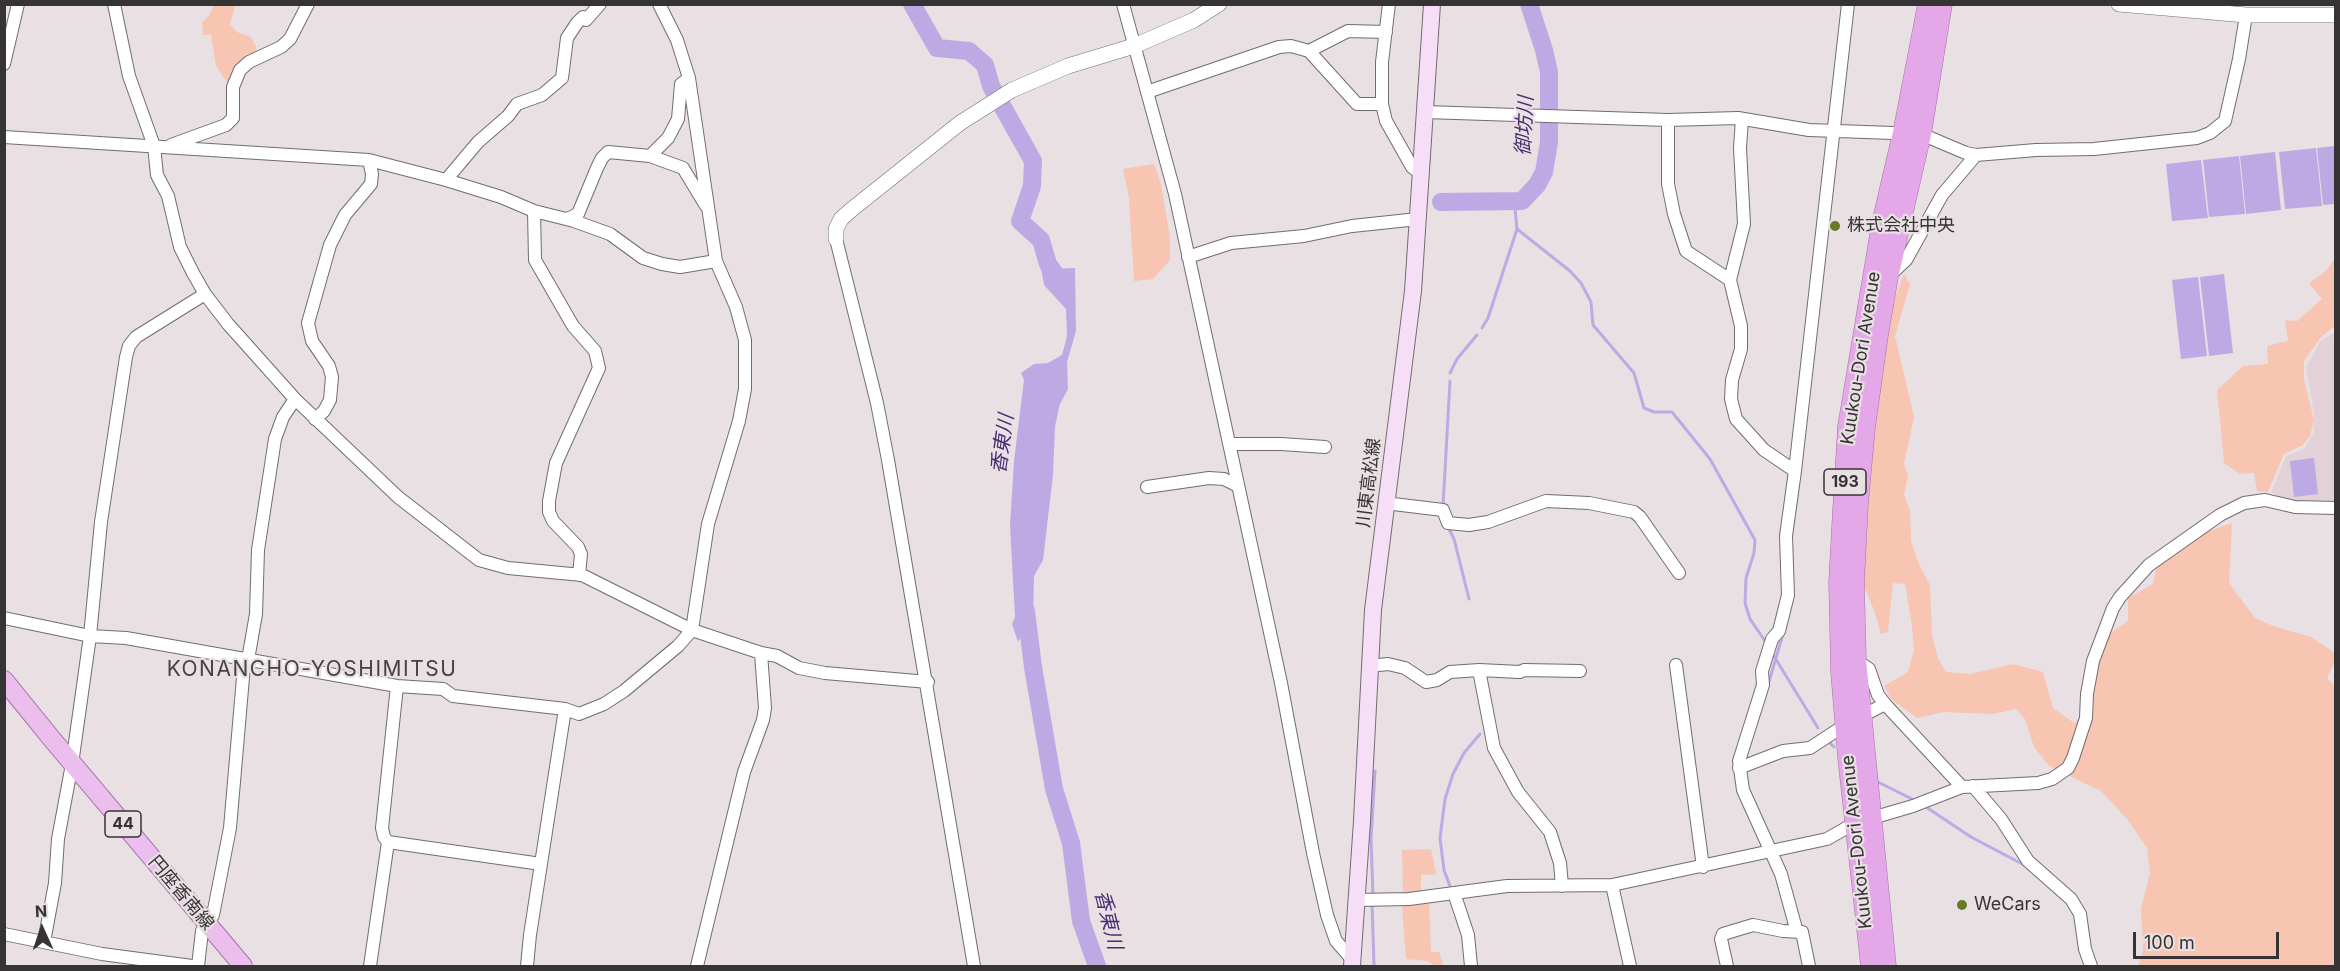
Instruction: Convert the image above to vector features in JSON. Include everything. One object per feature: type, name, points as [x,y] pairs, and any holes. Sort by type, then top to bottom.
[{"type":"highway","name":"Kuukou-Dori Avenue","points":[[1853,721],[1856,660],[1854,582],[1864,427],[1912,133],[1928,4]]},
{"type":"highway","name":"Kuukou-Dori Avenue","points":[[1871,966],[1863,821],[1839,582],[1848,426],[1882,223],[1912,133],[1942,4]]},
{"type":"highway","name":"Kuukou-Dori Avenue","points":[[1863,821],[1886,966]]},
{"type":"main road","name":"川東高松線","points":[[1351,962],[1357,900],[1373,610],[1413,291],[1432,4]]},
{"type":"main road","name":"円座香南線","points":[[4,680],[243,966]]},
{"type":"street","points":[[4,64],[18,4]]},
{"type":"street","points":[[114,4],[129,76],[154,146],[157,174],[168,196],[180,247],[204,294],[295,399],[398,496],[479,561],[508,568],[579,575],[692,630],[761,653],[777,656],[799,668],[825,673],[928,682]]},
{"type":"street","points":[[167,146],[226,125],[233,118],[233,87],[240,70],[249,62],[282,46],[290,39],[308,4]]},
{"type":"street","points":[[446,180],[478,142],[508,116],[517,104],[542,95],[562,78],[567,38],[577,23],[583,17],[586,20],[600,4]]},
{"type":"street","points":[[4,618],[90,636],[126,638],[397,686],[443,689],[453,696],[565,709],[579,714],[614,698],[678,646],[692,630],[708,524],[739,421],[745,388],[745,340],[736,307],[716,261],[689,78],[677,40],[659,4]]},
{"type":"street","points":[[1123,4],[1175,194],[1281,683],[1327,915],[1336,941],[1351,962]]},
{"type":"street","points":[[974,966],[928,682],[877,403],[836,239],[836,229],[841,219],[960,123],[1012,90],[1093,57],[1134,46],[1194,20],[1219,4]]},
{"type":"street","points":[[1389,4],[1382,104],[1386,121],[1412,167],[1421,174]]},
{"type":"street","points":[[1797,932],[1781,873],[1743,790],[1739,761],[1763,685],[1762,671],[1772,639],[1779,631],[1788,595],[1786,536],[1848,4]]},
{"type":"street","points":[[2119,4],[2336,15]]},
{"type":"street","points":[[1425,112],[1668,120],[1742,119],[1809,130],[1912,133],[1966,153],[1976,154],[2036,150],[2094,150],[2197,138],[2210,133],[2225,120],[2239,59],[2241,11]]},
{"type":"street","points":[[1309,51],[1348,31],[1386,32]]},
{"type":"street","points":[[1147,92],[1279,47],[1291,46],[1309,51],[1357,104],[1382,104]]},
{"type":"street","points":[[650,156],[674,128],[678,119],[681,84],[689,78]]},
{"type":"street","points":[[1742,119],[1740,158],[1744,224],[1730,280],[1741,326],[1741,349],[1732,380],[1731,399],[1736,419],[1764,450],[1795,471]]},
{"type":"street","points":[[1668,120],[1668,184],[1674,214],[1686,251],[1730,280]]},
{"type":"street","points":[[4,137],[369,159],[501,197],[534,211],[567,219],[610,234],[643,258],[662,264],[680,267],[716,261]]},
{"type":"street","points":[[567,219],[578,214],[602,158],[609,153],[650,156],[683,168],[709,209]]},
{"type":"street","points":[[1888,277],[1906,260],[1942,195],[1976,154]]},
{"type":"street","points":[[315,418],[324,411],[330,400],[332,377],[325,359],[312,341],[308,322],[330,244],[345,215],[371,184],[369,159]]},
{"type":"street","points":[[534,211],[535,260],[573,326],[595,351],[599,368],[556,463],[549,501],[549,512],[554,521],[578,547],[581,554],[579,575]]},
{"type":"street","points":[[1188,257],[1231,243],[1304,236],[1352,226],[1418,219]]},
{"type":"street","points":[[44,942],[55,883],[58,839],[72,764],[90,636],[101,522],[129,346],[136,337],[204,294]]},
{"type":"street","points":[[198,966],[202,931],[213,915],[230,828],[243,677],[256,614],[258,550],[275,439],[283,417],[295,399]]},
{"type":"street","points":[[1229,444],[1325,447]]},
{"type":"street","points":[[1147,487],[1209,478],[1224,479],[1238,486]]},
{"type":"street","points":[[1357,900],[1409,898],[1507,886],[1612,885],[1827,839],[1863,821],[1967,786],[2038,783],[2052,779],[2068,768],[2073,758],[2086,718],[2087,694],[2093,661],[2107,624],[2120,597],[2150,565],[2220,514],[2244,503],[2265,500],[2295,507],[2336,508]]},
{"type":"street","points":[[1385,503],[1443,510],[1448,524],[1469,525],[1488,522],[1546,501],[1589,503],[1634,512],[1680,573]]},
{"type":"street","points":[[697,966],[744,772],[763,720],[765,708],[761,653]]},
{"type":"street","points":[[1856,660],[1869,669],[1878,695],[1885,704],[2001,819],[2028,861],[2071,899],[2080,914],[2085,949],[2091,966]]},
{"type":"street","points":[[1369,666],[1388,663],[1405,668],[1426,682],[1437,680],[1450,672],[1580,671]]},
{"type":"street","points":[[1676,665],[1703,867]]},
{"type":"street","points":[[1479,670],[1494,748],[1518,792],[1550,832],[1560,863],[1562,886]]},
{"type":"street","points":[[397,686],[382,828],[388,842],[541,864]]},
{"type":"street","points":[[1739,768],[1783,751],[1810,748],[1885,704]]},
{"type":"street","points":[[527,966],[565,709]]},
{"type":"street","points":[[370,966],[388,842]]},
{"type":"street","points":[[1612,885],[1630,966]]},
{"type":"street","points":[[1454,893],[1468,935],[1471,966]]},
{"type":"street","points":[[1727,966],[1721,939],[1723,933],[1753,926],[1802,932],[1809,966]]},
{"type":"street","points":[[4,934],[102,954],[192,966]]},
{"type":"shaded area","points":[[214,5],[235,5],[230,25],[237,32],[251,37],[256,47],[256,56],[228,84],[216,66],[211,35],[203,35],[202,22],[209,16]]},
{"type":"shaded area","points":[[2335,146],[2335,204],[2323,205],[2317,148]]},
{"type":"shaded area","points":[[2316,148],[2322,206],[2285,209],[2279,152]]},
{"type":"shaded area","points":[[2275,152],[2281,210],[2246,214],[2240,156]]},
{"type":"shaded area","points":[[2239,156],[2245,214],[2209,217],[2203,160]]},
{"type":"shaded area","points":[[2201,160],[2208,218],[2172,221],[2166,164]]},
{"type":"shaded area","points":[[1154,164],[1161,184],[1170,237],[1170,260],[1153,279],[1134,281],[1129,198],[1123,169]]},
{"type":"shaded area","points":[[2335,258],[2335,326],[2321,337],[2304,361],[2304,379],[2314,420],[2310,436],[2303,445],[2284,454],[2268,492],[2257,491],[2254,473],[2240,474],[2224,463],[2217,390],[2243,366],[2268,364],[2267,346],[2288,341],[2285,320],[2297,321],[2322,299],[2309,283],[2326,271]]},
{"type":"shaded area","points":[[1041,267],[1075,268],[1076,331],[1067,362],[1068,389],[1060,404],[1055,426],[1053,475],[1043,560],[1034,576],[1033,626],[1026,636],[1022,635],[1018,642],[1012,624],[1015,617],[1010,526],[1014,461],[1024,380],[1021,373],[1034,364],[1048,363],[1062,355],[1067,336],[1066,309],[1044,285]]},
{"type":"shaded area","points":[[1904,274],[1910,284],[1895,336],[1914,417],[1904,464],[1908,475],[1904,495],[1910,511],[1911,541],[1918,562],[1930,585],[1932,635],[1938,658],[1946,672],[1971,674],[2013,664],[2043,672],[2053,708],[2074,723],[2093,708],[2096,667],[2109,634],[2128,621],[2128,598],[2153,584],[2157,565],[2204,533],[2232,523],[2229,583],[2255,618],[2311,637],[2335,653],[2335,661],[2327,678],[2336,687],[2335,966],[2138,966],[2143,950],[2141,909],[2150,873],[2147,848],[2128,820],[2101,791],[2049,766],[2034,747],[2025,719],[2016,709],[1993,714],[1944,712],[1917,718],[1891,699],[1884,686],[1908,672],[1914,650],[1912,626],[1905,584],[1893,583],[1888,632],[1881,634],[1862,581],[1863,493],[1883,329]]},
{"type":"shaded area","points":[[2224,274],[2233,353],[2209,356],[2200,277]]},
{"type":"shaded area","points":[[2198,277],[2207,356],[2181,359],[2172,280]]},
{"type":"shaded area","points":[[2335,332],[2335,503],[2291,503],[2271,492],[2286,456],[2305,448],[2314,432],[2314,414],[2306,368],[2320,342]]},
{"type":"shaded area","points":[[2314,458],[2318,494],[2294,497],[2290,461]]},
{"type":"shaded area","points":[[1431,849],[1436,874],[1421,875],[1421,893],[1403,893],[1402,850]]},
{"type":"shaded area","points":[[1429,902],[1431,952],[1439,952],[1443,964],[1435,966],[1428,961],[1406,959],[1402,905]]},
{"type":"waterway","name":"香東川","points":[[912,4],[937,48],[969,51],[985,65],[991,86],[1033,161],[1032,186],[1020,221],[1041,240],[1048,264],[1065,287]]},
{"type":"waterway","name":"御坊川","points":[[1441,202],[1522,201],[1537,185],[1544,172],[1549,142],[1549,72],[1529,4]]},
{"type":"waterway","points":[[1517,201],[1515,209],[1517,229],[1570,271],[1581,283],[1591,302],[1593,325],[1634,373],[1644,408],[1654,412],[1672,412],[1710,459],[1755,540],[1754,553],[1746,578],[1745,603],[1750,619],[1765,641]]},
{"type":"waterway","points":[[1482,328],[1488,318],[1517,229]]},
{"type":"waterway","points":[[1450,373],[1457,359],[1477,335]]},
{"type":"waterway","points":[[1443,506],[1450,381]]},
{"type":"waterway","points":[[1449,529],[1454,539],[1469,599]]},
{"type":"waterway","name":"香東川","points":[[1026,611],[1054,789],[1071,843],[1081,921],[1097,966]]},
{"type":"waterway","points":[[1768,685],[1783,634]]},
{"type":"waterway","points":[[1772,653],[1818,728]]},
{"type":"waterway","points":[[1451,889],[1444,870],[1440,838],[1445,799],[1453,774],[1464,753],[1480,734]]},
{"type":"waterway","points":[[1828,741],[1834,747]]},
{"type":"waterway","points":[[1373,896],[1371,839],[1375,771]]},
{"type":"waterway","points":[[1876,781],[1914,800]]},
{"type":"waterway","points":[[1923,805],[1971,837],[2026,866]]},
{"type":"waterway","points":[[1372,902],[1374,966]]},
{"type":"place","name":"株式会社中央","points":[[1835,226]]},
{"type":"place","name":"WeCars","points":[[1962,905]]},
{"type":"district","name":"KONANCHO-YOSHIMITSU","points":[[312,670]]}]
